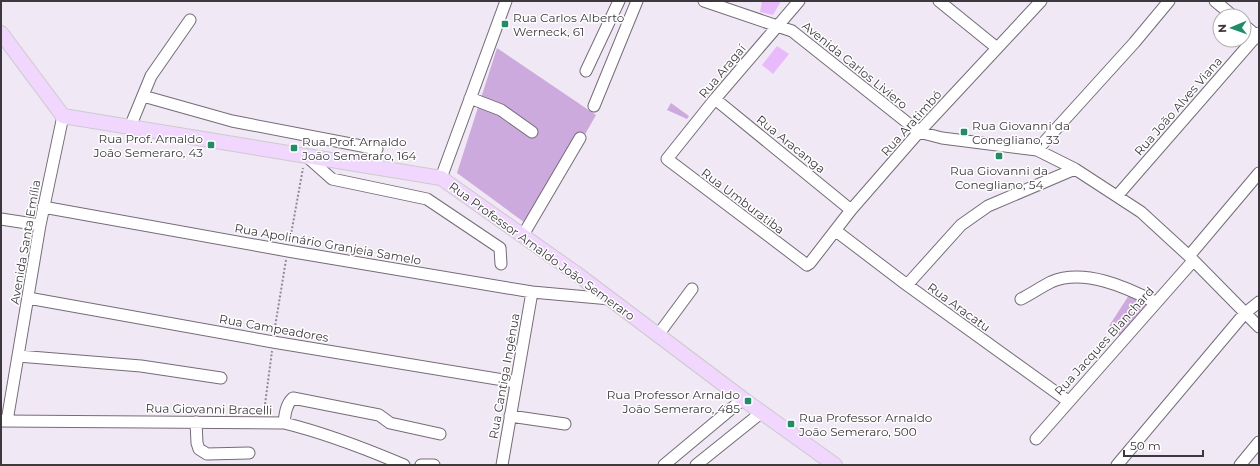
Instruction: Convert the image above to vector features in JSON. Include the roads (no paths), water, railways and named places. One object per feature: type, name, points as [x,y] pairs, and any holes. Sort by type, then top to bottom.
[{"type":"main road","points":[[1,32],[64,116]]},
{"type":"main road","name":"Rua Professor Arnaldo João Semeraro","points":[[64,116],[441,178],[523,235],[610,299],[762,412],[827,463]]},
{"type":"street","points":[[586,71],[619,1]]},
{"type":"street","points":[[594,106],[637,1]]},
{"type":"street","name":"Avenida Carlos Liviero","points":[[704,1],[792,31],[919,132]]},
{"type":"street","name":"Rua Aragaí","points":[[667,159],[715,99],[800,1]]},
{"type":"street","points":[[939,1],[997,48]]},
{"type":"street","name":"Rua Aratimbó","points":[[805,264],[810,263],[851,210],[919,132],[1041,1]]},
{"type":"street","points":[[1037,150],[1134,43],[1169,1]]},
{"type":"street","points":[[1215,1],[1223,8]]},
{"type":"street","points":[[441,178],[503,2]]},
{"type":"street","points":[[130,126],[151,76],[190,20]]},
{"type":"street","name":"Rua João Alves Viana","points":[[1117,196],[1258,35]]},
{"type":"street","points":[[143,96],[232,121],[377,149]]},
{"type":"street","points":[[470,98],[501,110],[532,132]]},
{"type":"street","name":"Rua Aracanga","points":[[715,99],[851,210]]},
{"type":"street","name":"Avenida Santa Emília","points":[[4,421],[18,356],[40,225],[64,116]]},
{"type":"street","points":[[919,132],[942,138],[1037,150],[1075,169],[1141,212],[1191,258],[1259,327]]},
{"type":"street","points":[[523,235],[580,138]]},
{"type":"street","points":[[305,155],[332,179],[427,199],[500,248],[501,264]]},
{"type":"street","name":"Rua Umburatiba","points":[[667,159],[805,264]]},
{"type":"street","points":[[907,285],[940,246],[967,221],[988,206],[1075,169]]},
{"type":"street","name":"Rua Jacques Blanchard","points":[[1036,439],[1124,340],[1259,173]]},
{"type":"street","name":"Rua Apolinário Granjeia Samelo","points":[[44,207],[288,251],[532,292],[610,299]]},
{"type":"street","points":[[1,219],[40,225]]},
{"type":"street","name":"Rua Aracatu","points":[[836,231],[907,285],[1068,402]]},
{"type":"street","points":[[1022,299],[1052,282],[1079,276],[1115,285],[1155,302]]},
{"type":"street","points":[[658,335],[692,290]]},
{"type":"street","name":"Rua Cantiga Ingênua","points":[[502,465],[515,382],[532,292]]},
{"type":"street","name":"Rua Campeadores","points":[[28,298],[273,342],[515,382]]},
{"type":"street","points":[[1117,465],[1245,313],[1259,302]]},
{"type":"street","points":[[18,356],[141,366],[221,378]]},
{"type":"street","points":[[284,423],[287,407],[294,398],[379,415],[390,423],[440,434]]},
{"type":"street","points":[[664,465],[743,399]]},
{"type":"street","points":[[696,465],[762,412]]},
{"type":"street","points":[[510,416],[565,424]]},
{"type":"street","name":"Rua Giovanni Bracelli","points":[[4,421],[284,423],[312,430],[366,448],[404,465]]},
{"type":"street","points":[[196,422],[197,443],[199,450],[207,454],[249,453]]},
{"type":"street","points":[[1240,465],[1259,442]]},
{"type":"street","points":[[421,465],[434,465]]},
{"type":"place","name":"Rua Carlos Alberto Werneck, 61","points":[[505,24]]},
{"type":"place","name":"Rua Giovanni da Conegliano, 33","points":[[964,132]]},
{"type":"place","name":"Rua Prof. Arnaldo João Semeraro, 43","points":[[211,145]]},
{"type":"place","name":"Rua Prof. Arnaldo João Semeraro, 164","points":[[294,148]]},
{"type":"place","name":"Rua Giovanni da Conegliano, 54","points":[[999,156]]},
{"type":"place","name":"Rua Professor Arnaldo João Semeraro, 485","points":[[748,401]]},
{"type":"place","name":"Rua Professor Arnaldo João Semeraro, 500","points":[[791,424]]}]
